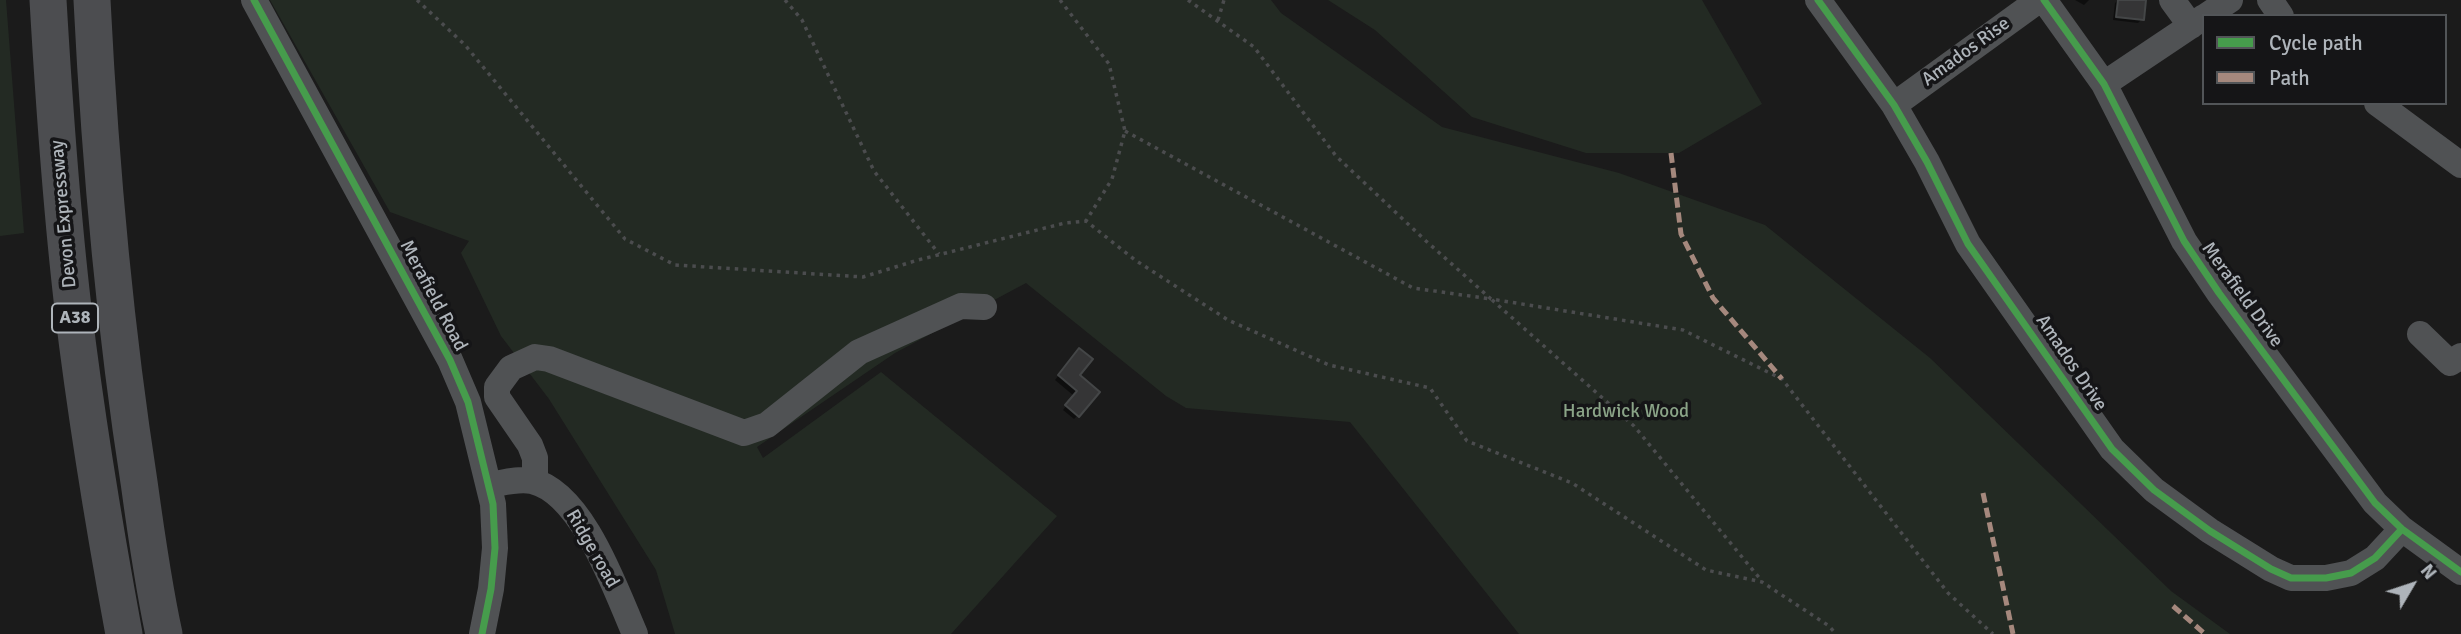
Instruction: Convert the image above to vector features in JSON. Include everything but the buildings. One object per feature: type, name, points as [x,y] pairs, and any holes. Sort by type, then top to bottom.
[{"type":"highway","name":"Devon Expressway","points":[[48,0],[57,141],[73,308],[124,634]]},
{"type":"highway","name":"A38","points":[[92,0],[99,132],[115,304],[134,451],[164,634]]},
{"type":"street","name":"Merafield Road","points":[[254,0],[450,360],[468,402],[493,504],[495,548],[491,589],[482,634]]},
{"type":"street","name":"Amados Drive","points":[[1818,0],[1894,105],[1927,162],[1968,244],[2112,449],[2154,490],[2210,531],[2271,569],[2291,578],[2326,578],[2351,573],[2375,558],[2402,529]]},
{"type":"street","name":"Amados Rise","points":[[1894,105],[2039,0]]},
{"type":"street","name":"Merafield Drive","points":[[2044,0],[2104,84],[2191,251],[2342,460],[2375,503],[2402,529],[2461,572]]},
{"type":"street","points":[[2104,84],[2200,20],[2172,0]]},
{"type":"street","points":[[2209,14],[2230,0]]},
{"type":"street","points":[[2380,105],[2461,165]]},
{"type":"street","points":[[489,485],[515,480],[535,482],[536,458],[497,397],[497,387],[511,368],[535,357],[549,359],[744,433],[767,425],[859,352],[961,306],[984,307]]},
{"type":"street","points":[[2420,334],[2450,363],[2461,356]]},
{"type":"street","name":"Ridge road","points":[[535,482],[554,492],[579,520],[607,570],[635,634]]},
{"type":"path","points":[[417,0],[465,45],[625,239],[675,265],[863,277],[1065,223],[1086,220],[1135,260],[1228,320],[1329,365],[1430,388],[1468,441],[1573,483],[1706,570],[1762,582]]},
{"type":"path","points":[[785,0],[802,20],[874,171],[940,255]]},
{"type":"path","points":[[1060,0],[1109,64],[1125,131],[1112,179],[1086,220]]},
{"type":"path","points":[[1188,0],[1254,47],[1336,156],[1426,241],[1634,426],[1762,582],[1829,626],[1836,634]]},
{"type":"path","points":[[1218,20],[1223,0]]},
{"type":"path","points":[[1125,131],[1413,288],[1683,330],[1782,379],[1948,593],[1993,634]]},
{"type":"green space","points":[[0,0],[6,0],[24,233],[0,236]]},
{"type":"green space","name":"Hardwick Wood","points":[[270,0],[1271,0],[1281,13],[1442,127],[1619,173],[1765,225],[1930,358],[2171,591],[2230,634],[1519,634],[1350,422],[1186,408],[1166,396],[1026,283],[895,353],[757,447],[763,458],[881,372],[1057,516],[951,634],[675,634],[656,570],[549,399],[501,336],[461,253],[469,241],[390,212]]},
{"type":"green space","points":[[1328,0],[1702,0],[1762,104],[1679,153],[1586,153],[1472,117],[1375,30]]},
{"type":"marked path","points":[[1671,153],[1681,234],[1713,298],[1782,379]]},
{"type":"marked path","points":[[1983,493],[2013,634]]},
{"type":"marked path","points":[[2173,606],[2205,634]]},
{"type":"cycle path","points":[[254,0],[450,360],[468,402],[493,504],[495,548],[491,589],[482,634]]},
{"type":"cycle path","points":[[1818,0],[1894,105],[1927,162],[1968,244],[2112,449],[2154,490],[2210,531],[2271,569],[2291,578],[2326,578],[2351,573],[2375,558],[2402,529]]},
{"type":"cycle path","points":[[2044,0],[2104,84],[2184,241],[2219,293],[2375,503],[2402,529],[2461,572]]}]
